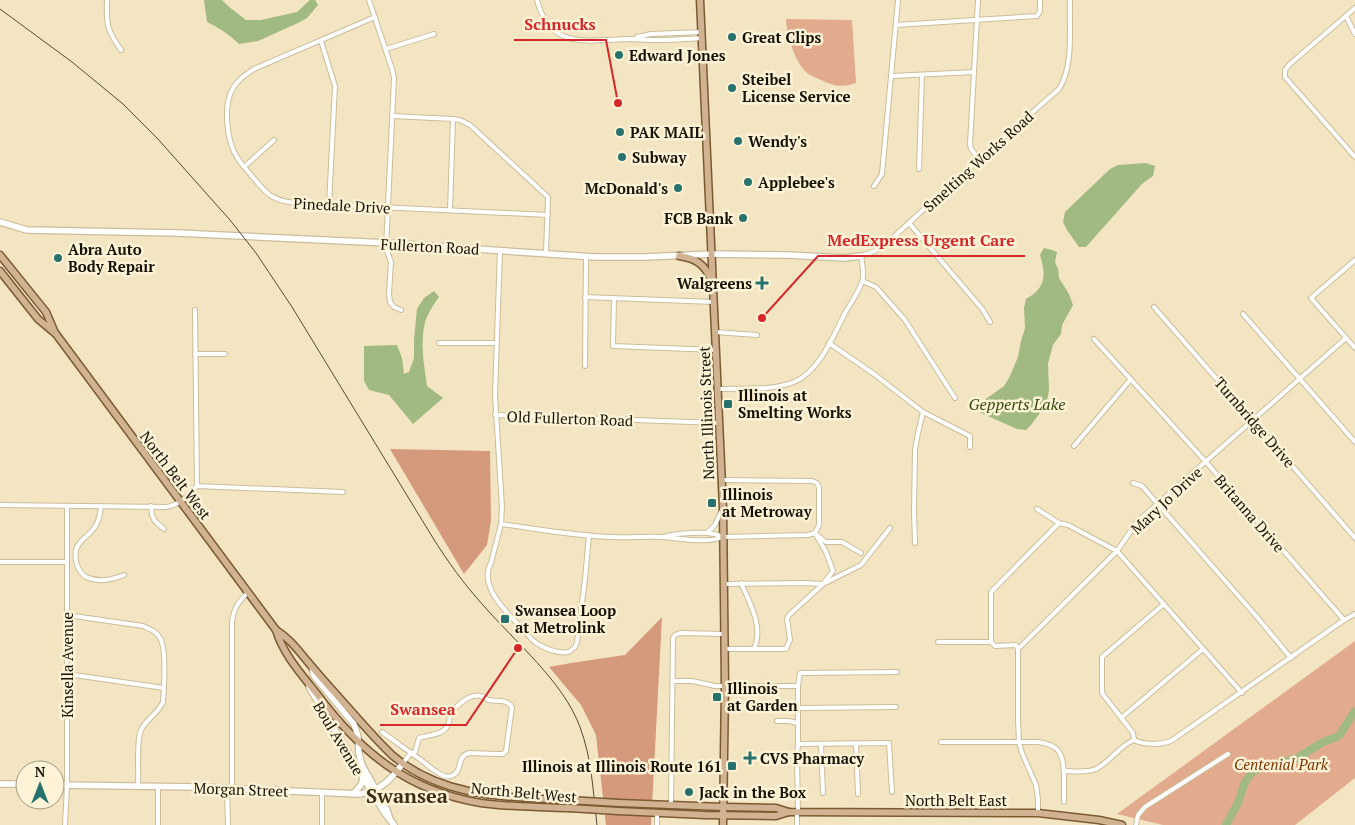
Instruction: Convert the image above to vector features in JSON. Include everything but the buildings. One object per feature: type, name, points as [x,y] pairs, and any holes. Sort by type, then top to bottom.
[{"type":"main road","name":"North Illinois Street","points":[[700,0],[722,480],[725,634],[723,825]]},
{"type":"main road","name":"North Belt West","points":[[0,255],[46,312],[56,334],[276,630],[282,647],[307,682],[340,724],[375,757],[415,782],[471,801],[501,805],[723,816]]},
{"type":"main road","points":[[679,256],[687,257],[700,263],[709,274],[713,285]]},
{"type":"main road","name":"North Belt West","points":[[0,271],[38,319],[56,334]]},
{"type":"main road","name":"North Belt West","points":[[276,630],[291,641],[381,744],[403,763],[430,779],[450,787],[506,797],[723,807]]},
{"type":"main road","name":"North Belt East","points":[[723,807],[776,808],[789,812],[1038,813],[1099,820],[1122,825]]},
{"type":"main road","name":"North Belt East","points":[[723,816],[776,816],[789,812]]},
{"type":"street","points":[[106,0],[106,16],[109,31],[121,50]]},
{"type":"street","points":[[369,0],[394,78],[386,243],[387,253],[391,262],[390,302],[394,307],[401,310]]},
{"type":"street","points":[[536,0],[539,9],[551,28],[571,39],[590,41],[651,40],[702,35]]},
{"type":"street","points":[[874,186],[882,174],[898,0]]},
{"type":"street","points":[[978,0],[970,144],[971,149],[979,159]]},
{"type":"street","points":[[896,25],[1037,16],[1040,12],[1040,0]]},
{"type":"street","name":"Smelting Works Road","points":[[861,256],[887,243],[1059,89],[1064,81],[1069,57],[1070,0]]},
{"type":"street","points":[[1355,8],[1285,70],[1285,77],[1355,158]]},
{"type":"street","points":[[1346,16],[1355,34]]},
{"type":"street","name":"Pinedale Drive","points":[[375,17],[254,70],[236,83],[231,91],[228,111],[229,139],[236,157],[266,193],[274,199],[294,203],[548,215]]},
{"type":"street","points":[[386,49],[434,34]]},
{"type":"street","points":[[321,41],[335,86],[329,205]]},
{"type":"street","points":[[892,76],[974,72]]},
{"type":"street","points":[[919,169],[922,74]]},
{"type":"street","points":[[393,116],[452,119],[460,120],[470,125],[548,197],[546,253]]},
{"type":"street","points":[[450,210],[452,119]]},
{"type":"street","points":[[244,167],[274,140]]},
{"type":"street","name":"Fullerton Road","points":[[0,222],[27,230],[177,233],[386,243],[586,256],[645,257],[712,254],[844,258],[861,256]]},
{"type":"street","points":[[909,223],[983,310],[990,322]]},
{"type":"street","name":"Old Fullerton Road","points":[[500,250],[496,343],[496,415],[719,423]]},
{"type":"street","points":[[585,366],[586,256]]},
{"type":"street","points":[[718,389],[785,386],[796,382],[806,375],[829,344],[862,281],[863,268],[861,256]]},
{"type":"street","points":[[1355,260],[1311,298],[1355,348]]},
{"type":"street","points":[[862,281],[876,287],[906,320],[955,398]]},
{"type":"street","points":[[585,297],[714,302]]},
{"type":"street","points":[[614,298],[613,346],[716,350]]},
{"type":"street","name":"Turnbridge Drive","points":[[1154,307],[1355,538]]},
{"type":"street","points":[[0,505],[166,507],[173,506],[197,486],[195,310]]},
{"type":"street","points":[[1243,314],[1355,442]]},
{"type":"street","points":[[715,332],[757,335]]},
{"type":"street","name":"Mary Jo Drive","points":[[1018,649],[1117,551],[1138,522],[1346,338]]},
{"type":"street","name":"Britanna Drive","points":[[1094,339],[1206,462],[1344,620]]},
{"type":"street","points":[[440,343],[496,343]]},
{"type":"street","points":[[829,344],[874,374],[923,412],[970,436],[970,447]]},
{"type":"street","points":[[195,354],[225,354]]},
{"type":"street","points":[[1074,446],[1131,379]]},
{"type":"street","points":[[915,543],[915,449],[923,412]]},
{"type":"street","points":[[496,415],[502,498],[501,524],[488,568],[488,580],[496,601],[533,640],[548,649],[566,653],[573,650],[576,642],[589,535]]},
{"type":"street","points":[[722,480],[812,481],[817,483],[819,487],[819,525],[815,534]]},
{"type":"street","points":[[1132,483],[1142,486],[1291,658]]},
{"type":"street","points":[[197,486],[343,492]]},
{"type":"street","name":"Kinsella Avenue","points":[[65,825],[67,785],[67,506]]},
{"type":"street","points":[[101,506],[97,525],[79,543],[77,566],[79,571],[89,578],[111,580],[124,575]]},
{"type":"street","points":[[150,506],[154,522],[164,529]]},
{"type":"street","points":[[707,534],[715,525],[722,508]]},
{"type":"street","points":[[1037,509],[1059,523],[1068,525],[1117,551],[1242,693]]},
{"type":"street","points":[[991,642],[991,592],[1059,523]]},
{"type":"street","points":[[501,524],[612,537],[663,537],[698,540],[719,539],[723,537],[808,536],[815,534]]},
{"type":"street","points":[[724,584],[823,584],[861,565],[890,528]]},
{"type":"street","points":[[663,537],[677,534],[719,534],[723,537]]},
{"type":"street","points":[[815,534],[826,542],[842,542],[862,553]]},
{"type":"street","points":[[725,649],[786,649],[790,640],[787,620],[789,615],[823,584],[833,571],[826,552],[815,534]]},
{"type":"street","points":[[0,562],[67,562]]},
{"type":"street","points":[[742,584],[755,612],[757,635],[754,649]]},
{"type":"street","points":[[228,825],[232,622],[237,604],[248,592]]},
{"type":"street","points":[[1134,740],[1133,733],[1102,693],[1102,657],[1164,604]]},
{"type":"street","points":[[1064,771],[1097,769],[1126,744],[1134,740],[1142,743],[1171,741],[1355,614]]},
{"type":"street","points":[[67,615],[143,626],[154,630],[161,639],[164,650],[163,702],[160,709],[141,728],[139,737],[138,786]]},
{"type":"street","points":[[671,805],[672,638],[680,633],[725,634]]},
{"type":"street","points":[[938,642],[991,642],[995,646],[1016,645],[1018,649],[1019,742],[1025,762],[1036,785],[1038,813]]},
{"type":"street","points":[[1121,718],[1203,648]]},
{"type":"street","name":"Boul Avenue","points":[[312,667],[314,676],[354,724],[357,731],[362,765],[373,791]]},
{"type":"street","points":[[797,825],[798,686],[800,674],[897,672]]},
{"type":"street","points":[[67,674],[164,688]]},
{"type":"street","points":[[673,681],[692,681],[714,686],[798,686]]},
{"type":"street","name":"Boul Avenue","points":[[307,682],[363,778],[387,810],[394,825]]},
{"type":"street","points":[[373,791],[397,772],[411,753],[415,752],[419,738],[446,730],[449,724],[450,713],[467,698],[476,695],[483,696],[488,700],[506,701],[512,707],[506,751],[503,754],[465,754],[460,759],[459,769],[452,776],[446,777],[440,774],[411,753],[382,732]]},
{"type":"street","points":[[798,708],[896,708]]},
{"type":"street","points":[[777,721],[798,723]]},
{"type":"street","points":[[798,744],[889,742],[892,792]]},
{"type":"street","points":[[941,742],[1038,742],[1051,744],[1062,756],[1064,802]]},
{"type":"street","points":[[821,744],[823,792]]},
{"type":"street","points":[[856,744],[858,794]]},
{"type":"street","points":[[776,754],[797,756]]},
{"type":"street","points":[[1136,825],[1138,815],[1145,807],[1228,754]]},
{"type":"street","points":[[353,794],[363,778]]},
{"type":"street","points":[[0,784],[15,784]]},
{"type":"street","name":"Morgan Street","points":[[67,785],[230,788],[353,794],[373,791]]},
{"type":"street","points":[[158,786],[158,825]]},
{"type":"street","points":[[322,792],[322,825]]},
{"type":"street","points":[[657,813],[657,825]]},
{"type":"green space","points":[[786,19],[852,20],[856,83],[842,86],[834,85],[807,73],[798,62],[792,47]]},
{"type":"green space","name":"Centenial Park","points":[[1355,641],[1355,778],[1295,825],[1163,825],[1117,814]]},
{"type":"shaded area","points":[[390,449],[490,451],[491,520],[487,545],[464,574]]},
{"type":"shaded area","points":[[662,617],[651,825],[606,825],[596,735],[581,705],[549,667],[625,655]]},
{"type":"water","points":[[204,0],[222,0],[246,20],[261,20],[297,12],[310,0],[315,0],[318,5],[307,18],[298,23],[258,41],[239,44],[207,22]]},
{"type":"water","points":[[1146,163],[1155,166],[1153,176],[1142,184],[1086,247],[1079,247],[1063,222],[1065,212],[1110,169],[1118,165]]},
{"type":"water","name":"Gepperts Lake","points":[[1044,248],[1057,252],[1055,262],[1059,278],[1069,294],[1073,305],[1062,325],[1061,334],[1053,345],[1048,363],[1049,391],[1046,405],[1026,430],[1017,429],[981,413],[979,408],[983,401],[1004,386],[1018,357],[1025,328],[1024,308],[1026,299],[1033,295],[1041,286],[1043,280],[1040,255]]},
{"type":"water","points":[[434,291],[439,297],[425,322],[423,354],[427,386],[443,398],[413,424],[389,395],[369,390],[364,381],[364,346],[397,345],[402,358],[404,374],[409,372],[414,358],[417,309],[424,298]]},
{"type":"waterway","points":[[1226,825],[1238,803],[1245,782],[1253,771],[1297,758],[1323,742],[1339,736],[1355,711]]},
{"type":"tram line","points":[[0,9],[72,62],[123,104],[157,138],[230,220],[256,253],[292,307],[444,556],[476,597],[550,678],[572,710],[580,727],[587,751],[592,776],[597,825]]},
{"type":"place","name":"Great Clips","points":[[732,37]]},
{"type":"place","name":"Edward Jones","points":[[619,55]]},
{"type":"place","name":"Steibel License Service","points":[[732,88]]},
{"type":"place","name":"Schnucks","points":[[618,103]]},
{"type":"place","name":"PAK MAIL","points":[[620,132]]},
{"type":"place","name":"Wendy's","points":[[738,141]]},
{"type":"place","name":"Subway","points":[[622,157]]},
{"type":"place","name":"Applebee's","points":[[748,182]]},
{"type":"place","name":"McDonald's","points":[[678,188]]},
{"type":"place","name":"FCB Bank","points":[[743,218]]},
{"type":"place","name":"Abra Auto Body Repair","points":[[58,258]]},
{"type":"place","name":"Walgreens","points":[[762,283]]},
{"type":"place","name":"MedExpress Urgent Care","points":[[762,318]]},
{"type":"place","name":"Illinois at Smelting Works","points":[[728,404]]},
{"type":"place","name":"Illinois at Metroway","points":[[712,503]]},
{"type":"place","name":"Swansea Loop at Metrolink","points":[[505,619]]},
{"type":"place","name":"Swansea","points":[[518,648]]},
{"type":"place","name":"Illinois at Garden","points":[[717,697]]},
{"type":"place","name":"CVS Pharmacy","points":[[750,758]]},
{"type":"place","name":"Illinois at Illinois Route 161","points":[[732,766]]},
{"type":"place","name":"Jack in the Box","points":[[689,792]]},
{"type":"district","name":"Swansea","points":[[407,795]]}]
